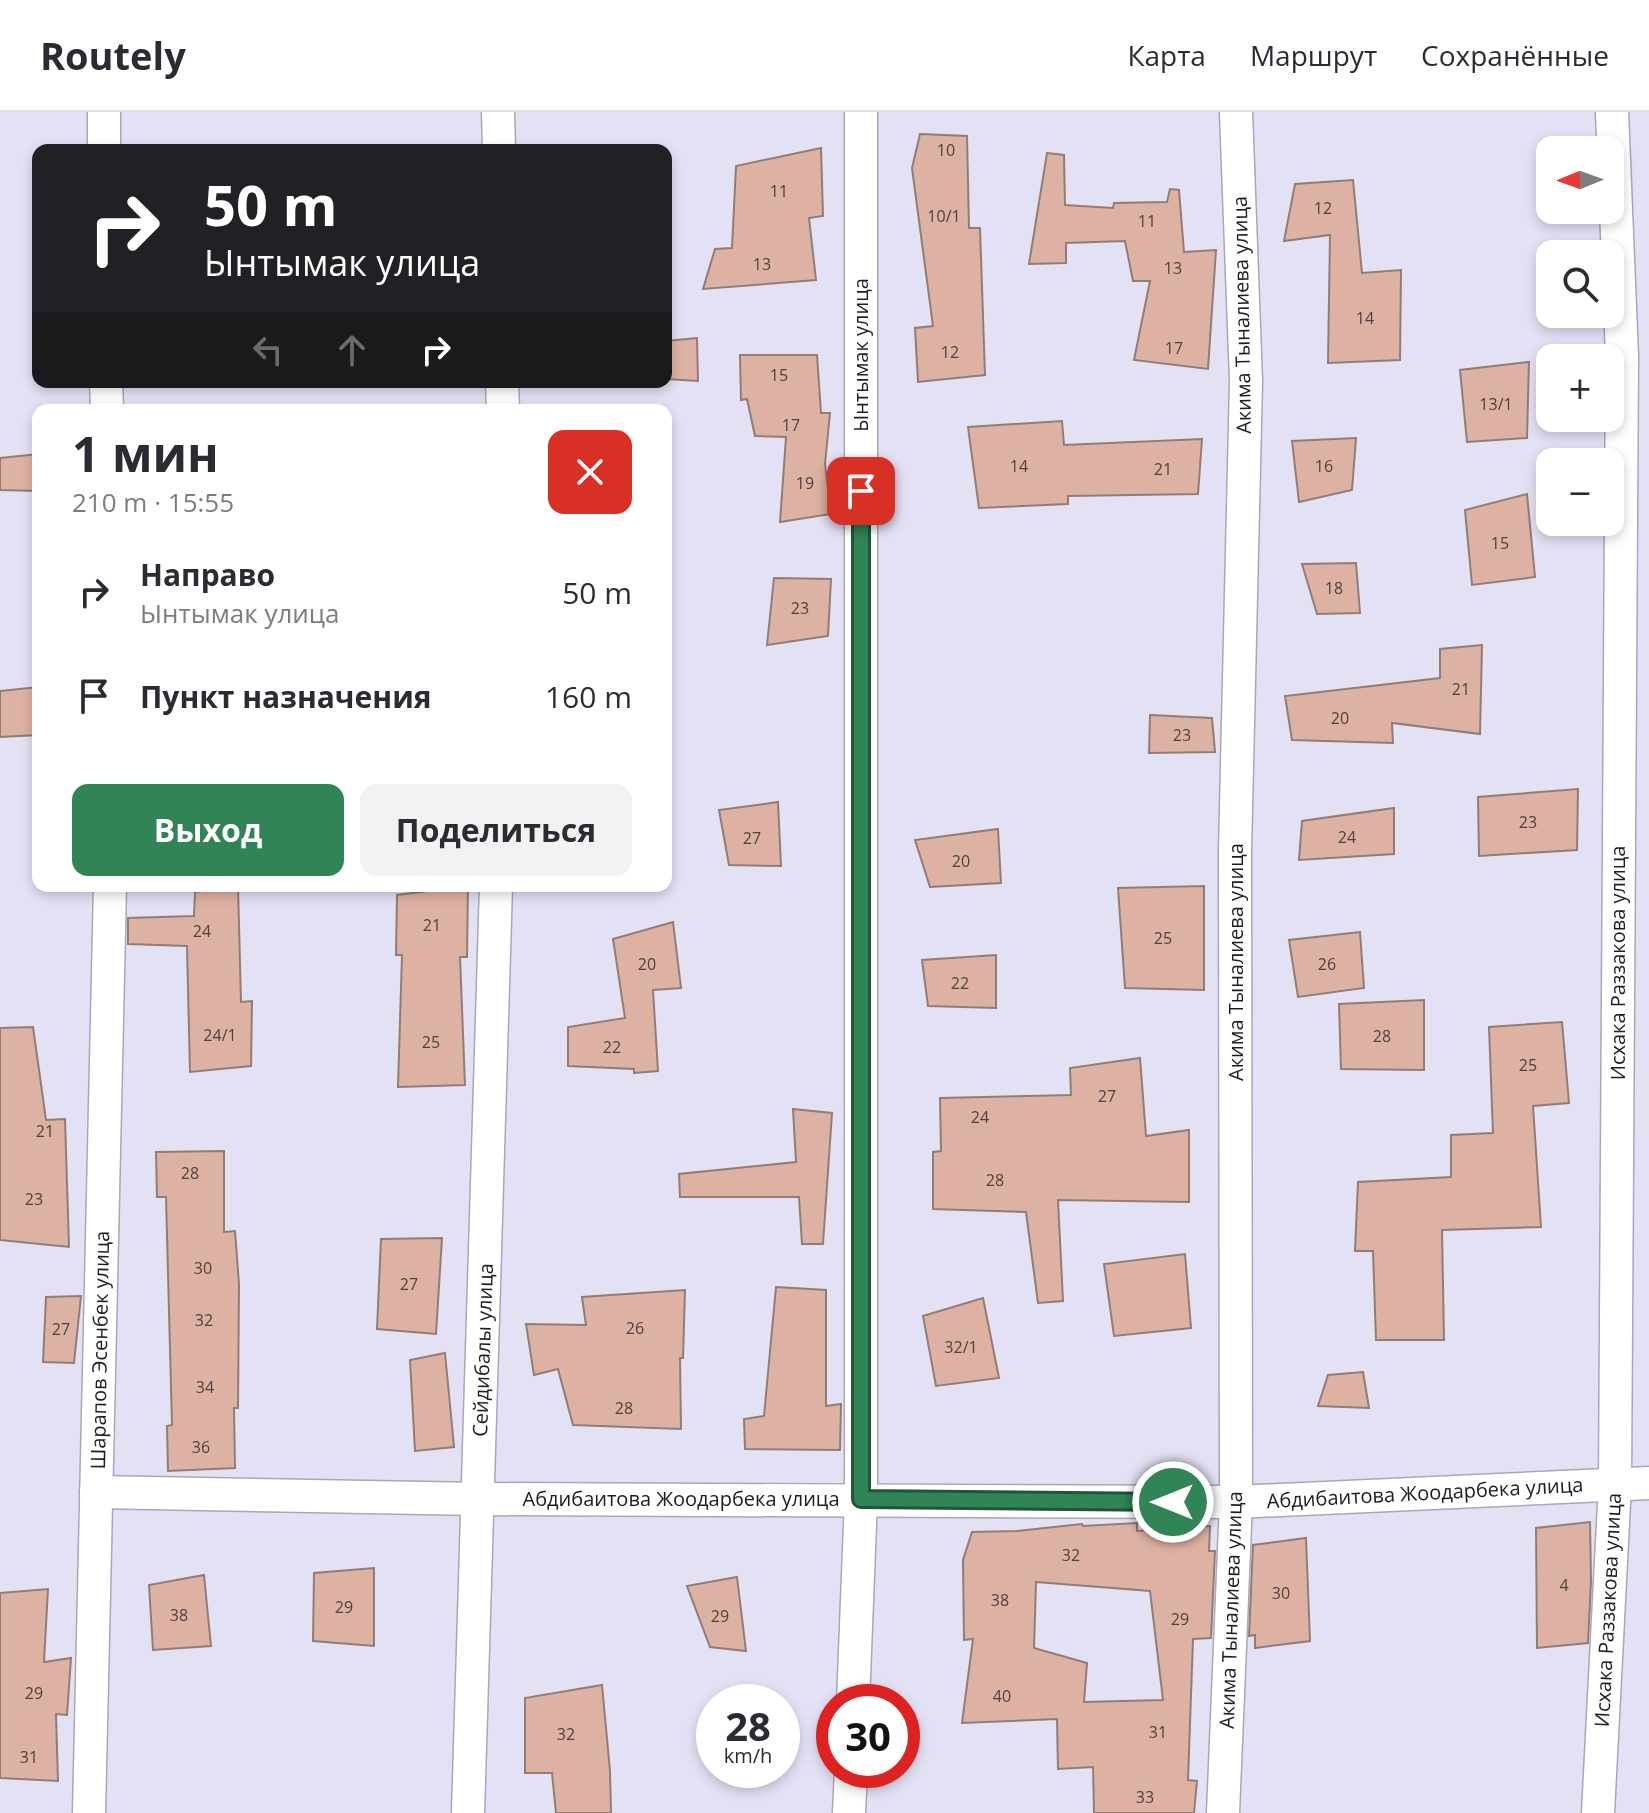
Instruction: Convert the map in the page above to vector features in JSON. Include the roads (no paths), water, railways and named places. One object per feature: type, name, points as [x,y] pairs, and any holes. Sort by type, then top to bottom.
[{"type":"street","points":[[104,112],[104,144]]},
{"type":"street","points":[[498,112],[499,144]]},
{"type":"street","name":"Ынтымак улица","points":[[854,1684],[861,1499],[861,112]]},
{"type":"street","name":"Акима Тыналиева улица","points":[[1223,1813],[1236,1502],[1235,851],[1246,381],[1236,112]]},
{"type":"street","name":"Исхака Раззакова улица","points":[[1598,1813],[1615,1484],[1622,356],[1612,112]]},
{"type":"street","name":"Шарапов Эсенбек улица","points":[[89,1813],[110,892]]},
{"type":"street","name":"Сейдибалы улица","points":[[468,1813],[496,892]]},
{"type":"street","name":"Абдибаитова Жоодарбека улица","points":[[96,1492],[478,1499],[1236,1502],[1649,1483]]},
{"type":"street","points":[[849,1813],[850,1788]]}]
